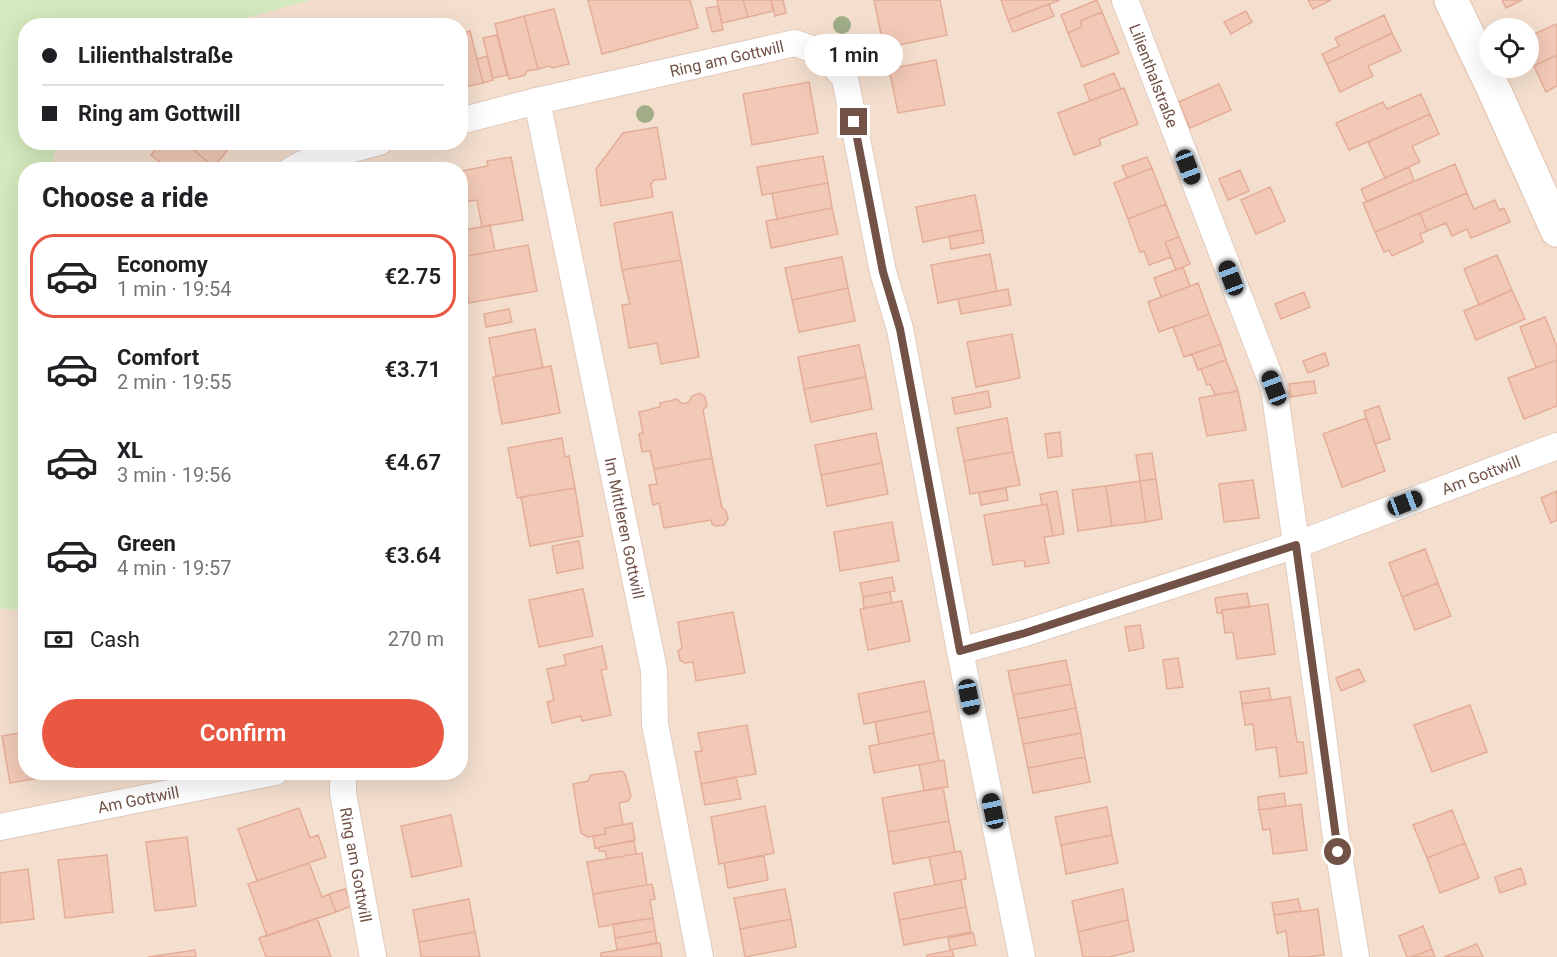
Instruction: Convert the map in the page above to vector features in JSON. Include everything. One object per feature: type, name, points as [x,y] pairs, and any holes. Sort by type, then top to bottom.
[{"type":"street","name":"Lilienthalstraße","points":[[1125,0],[1274,388],[1335,830],[1356,957]]},
{"type":"street","points":[[1451,0],[1496,92],[1557,230]]},
{"type":"street","name":"Ring am Gottwill","points":[[468,119],[537,101],[795,43],[823,53],[845,78],[883,272],[900,329],[960,651],[1022,957]]},
{"type":"street","name":"Im Mittleren Gottwill","points":[[537,101],[654,670],[655,724],[700,957]]},
{"type":"street","points":[[306,162],[349,150]]},
{"type":"street","name":"Am Gottwill","points":[[960,651],[1036,630],[1296,545],[1557,446]]},
{"type":"street","name":"Am Gottwill","points":[[0,827],[235,780]]},
{"type":"street","name":"Ring am Gottwill","points":[[343,780],[343,794],[373,957]]},
{"type":"shaded area","points":[[310,0],[1557,0],[1557,957],[0,957],[0,609],[18,610],[18,780],[468,780],[468,162],[53,162],[56,150],[468,150],[468,18],[246,18]]},
{"type":"green space","points":[[0,0],[310,0],[246,18],[18,18],[18,150],[56,150],[53,162],[18,162],[18,610],[0,609]]},
{"type":"building","points":[[588,0],[690,0],[698,28],[602,54]]},
{"type":"building","points":[[717,0],[743,0],[748,17],[722,23]]},
{"type":"building","points":[[743,0],[771,0],[773,11],[748,17]]},
{"type":"building","points":[[771,0],[783,0],[786,13],[775,16]]},
{"type":"building","points":[[874,0],[940,0],[947,35],[884,48]]},
{"type":"building","points":[[1001,0],[1060,0],[1008,20]]},
{"type":"building","points":[[1097,0],[1102,12],[1080,21],[1082,27],[1068,33],[1061,15]]},
{"type":"building","points":[[1308,0],[1331,0],[1313,9]]},
{"type":"building","points":[[1502,0],[1522,0],[1506,8]]},
{"type":"building","points":[[1049,4],[1054,16],[1013,32],[1008,20]]},
{"type":"building","points":[[718,6],[723,30],[712,32],[706,8]]},
{"type":"building","points":[[554,9],[569,64],[538,69],[524,16]]},
{"type":"building","points":[[1246,11],[1252,22],[1231,34],[1224,22]]},
{"type":"building","points":[[1102,12],[1119,53],[1082,67],[1068,33],[1082,27],[1080,21]]},
{"type":"building","points":[[1384,15],[1392,33],[1327,64],[1322,54],[1339,46],[1335,38]]},
{"type":"building","points":[[524,16],[538,69],[509,79],[495,24]]},
{"type":"building","points":[[1556,24],[1557,26],[1557,55],[1539,64],[1539,32]]},
{"type":"building","points":[[470,31],[483,83],[468,86],[468,32]]},
{"type":"building","points":[[1392,33],[1401,51],[1368,66],[1373,76],[1340,92],[1327,64]]},
{"type":"building","points":[[497,35],[507,75],[493,78],[483,38]]},
{"type":"building","points":[[1557,55],[1557,86],[1546,92],[1539,77],[1539,64]]},
{"type":"building","points":[[487,56],[493,80],[483,83],[477,59]]},
{"type":"building","points":[[936,60],[945,105],[898,113],[889,69]]},
{"type":"building","points":[[1114,73],[1121,89],[1090,101],[1084,85]]},
{"type":"building","points":[[809,82],[818,133],[752,145],[743,94]]},
{"type":"building","points":[[1219,84],[1231,110],[1190,128],[1179,102]]},
{"type":"building","points":[[1124,88],[1138,124],[1099,139],[1101,145],[1074,155],[1058,113]]},
{"type":"building","points":[[1421,94],[1430,114],[1349,150],[1336,123],[1383,102],[1387,109]]},
{"type":"building","points":[[1430,114],[1439,134],[1412,146],[1420,162],[1385,178],[1368,142]]},
{"type":"building","points":[[657,127],[666,179],[654,180],[651,184],[653,197],[601,206],[596,169],[623,133]]},
{"type":"building","points":[[155,150],[194,150],[208,162],[160,162],[151,155]]},
{"type":"building","points":[[194,150],[227,150],[218,162],[208,162]]},
{"type":"building","points":[[823,156],[828,183],[762,195],[757,167]]},
{"type":"building","points":[[511,157],[523,220],[482,227],[477,200],[468,202],[468,170],[488,166],[487,161]]},
{"type":"building","points":[[1147,157],[1152,168],[1127,178],[1122,166]]},
{"type":"building","points":[[1455,164],[1467,193],[1375,232],[1363,203]]},
{"type":"building","points":[[1409,167],[1414,181],[1367,202],[1361,189]]},
{"type":"building","points":[[1152,168],[1166,204],[1128,219],[1114,183]]},
{"type":"building","points":[[1240,170],[1249,191],[1228,200],[1219,179]]},
{"type":"building","points":[[828,183],[832,208],[777,219],[772,193]]},
{"type":"building","points":[[1270,187],[1285,221],[1256,234],[1241,200]]},
{"type":"building","points":[[1467,193],[1474,209],[1495,200],[1499,210],[1504,208],[1510,222],[1471,238],[1467,229],[1452,236],[1446,223],[1427,231],[1420,213]]},
{"type":"building","points":[[975,195],[982,230],[923,242],[916,207]]},
{"type":"building","points":[[1166,204],[1179,237],[1165,242],[1171,257],[1149,265],[1144,251],[1140,252],[1128,219]]},
{"type":"building","points":[[832,208],[838,234],[771,248],[766,221]]},
{"type":"building","points":[[672,212],[681,260],[622,270],[614,223]]},
{"type":"building","points":[[1420,213],[1427,231],[1420,234],[1423,242],[1392,256],[1389,250],[1384,252],[1375,232]]},
{"type":"building","points":[[490,225],[495,251],[468,256],[468,229]]},
{"type":"building","points":[[982,230],[984,243],[951,249],[949,236]]},
{"type":"building","points":[[1179,237],[1190,264],[1176,270],[1165,242]]},
{"type":"building","points":[[528,245],[537,291],[469,303],[468,256]]},
{"type":"building","points":[[990,254],[997,291],[938,303],[931,265]]},
{"type":"building","points":[[1497,255],[1512,290],[1479,305],[1464,269]]},
{"type":"building","points":[[842,257],[848,288],[792,300],[785,268]]},
{"type":"building","points":[[681,260],[699,357],[661,364],[657,343],[629,348],[622,305],[630,304],[622,270]]},
{"type":"building","points":[[1183,267],[1190,286],[1161,297],[1154,278]]},
{"type":"building","points":[[1198,283],[1209,314],[1159,332],[1148,302]]},
{"type":"building","points":[[848,288],[855,321],[799,332],[792,300]]},
{"type":"building","points":[[1008,289],[1011,305],[961,314],[958,299]]},
{"type":"building","points":[[1512,290],[1525,319],[1476,340],[1464,311]]},
{"type":"building","points":[[1304,292],[1310,307],[1281,319],[1275,304]]},
{"type":"building","points":[[509,309],[512,322],[486,327],[484,314]]},
{"type":"building","points":[[1209,314],[1221,344],[1184,357],[1173,327]]},
{"type":"building","points":[[1545,317],[1557,347],[1557,360],[1536,368],[1520,327]]},
{"type":"building","points":[[535,329],[543,368],[496,376],[489,338]]},
{"type":"building","points":[[1012,334],[1020,378],[976,387],[967,342]]},
{"type":"building","points":[[1221,344],[1226,360],[1198,370],[1192,354]]},
{"type":"building","points":[[859,345],[866,377],[804,389],[798,357]]},
{"type":"building","points":[[1325,353],[1329,365],[1308,373],[1303,361]]},
{"type":"building","points":[[1226,360],[1238,391],[1215,395],[1210,384],[1207,385],[1201,369]]},
{"type":"building","points":[[1557,360],[1557,406],[1524,419],[1508,378]]},
{"type":"building","points":[[551,366],[560,413],[502,424],[493,377]]},
{"type":"building","points":[[866,377],[872,409],[811,422],[804,389]]},
{"type":"building","points":[[1314,381],[1316,393],[1291,397],[1289,384]]},
{"type":"building","points":[[988,391],[991,407],[955,414],[952,398]]},
{"type":"building","points":[[1238,391],[1246,430],[1207,436],[1199,398]]},
{"type":"building","points":[[700,393],[705,397],[707,406],[703,410],[712,458],[654,469],[650,451],[642,452],[639,434],[643,433],[639,412],[660,407],[660,403],[677,399],[682,404],[689,402],[692,396]]},
{"type":"building","points":[[1379,406],[1390,439],[1375,444],[1364,411]]},
{"type":"building","points":[[1007,418],[1013,452],[964,461],[957,428]]},
{"type":"building","points":[[1366,418],[1385,471],[1342,487],[1323,434]]},
{"type":"building","points":[[1060,432],[1062,456],[1048,458],[1045,434]]},
{"type":"building","points":[[876,433],[882,463],[821,475],[815,445]]},
{"type":"building","points":[[562,438],[565,457],[569,456],[575,488],[517,498],[508,448]]},
{"type":"building","points":[[1013,452],[1020,485],[970,494],[964,461]]},
{"type":"building","points":[[1152,453],[1156,479],[1140,481],[1136,455]]},
{"type":"building","points":[[712,458],[722,508],[726,511],[728,519],[724,525],[716,526],[711,520],[664,528],[659,503],[653,505],[649,485],[657,484],[654,469]]},
{"type":"building","points":[[882,463],[888,494],[827,506],[821,475]]},
{"type":"building","points":[[1156,479],[1162,519],[1146,522],[1140,481]]},
{"type":"building","points":[[1253,480],[1259,518],[1224,522],[1219,484]]},
{"type":"building","points":[[1140,481],[1146,522],[1112,526],[1106,486]]},
{"type":"building","points":[[1106,486],[1112,526],[1078,531],[1072,490]]},
{"type":"building","points":[[575,488],[583,536],[530,546],[521,497]]},
{"type":"building","points":[[1006,488],[1008,500],[981,505],[979,493]]},
{"type":"building","points":[[1057,491],[1064,534],[1053,536],[1047,504],[1042,505],[1040,494]]},
{"type":"building","points":[[1557,491],[1557,520],[1551,523],[1541,498]]},
{"type":"building","points":[[1047,504],[1053,536],[1044,537],[1049,563],[1025,567],[1024,560],[993,565],[984,515]]},
{"type":"building","points":[[892,522],[899,561],[840,571],[834,532]]},
{"type":"building","points":[[579,541],[583,568],[557,573],[552,546]]},
{"type":"building","points":[[1425,549],[1438,583],[1402,597],[1389,563]]},
{"type":"building","points":[[892,577],[895,591],[863,597],[860,583]]},
{"type":"building","points":[[1438,583],[1451,616],[1415,630],[1402,597]]},
{"type":"building","points":[[583,589],[593,636],[539,647],[529,600]]},
{"type":"building","points":[[890,592],[892,603],[864,608],[863,597]]},
{"type":"building","points":[[1247,593],[1250,607],[1222,610],[1221,613],[1217,613],[1215,598]]},
{"type":"building","points":[[902,601],[910,641],[868,650],[860,609]]},
{"type":"building","points":[[1268,604],[1275,654],[1237,659],[1233,632],[1225,633],[1222,610]]},
{"type":"building","points":[[733,612],[745,673],[696,681],[693,662],[685,663],[680,660],[678,651],[682,648],[678,622]]},
{"type":"building","points":[[1140,625],[1144,648],[1129,651],[1125,627]]},
{"type":"building","points":[[602,646],[607,669],[601,670],[611,715],[582,721],[581,716],[552,723],[547,702],[554,700],[547,669],[566,665],[564,655]]},
{"type":"building","points":[[1178,658],[1183,687],[1167,689],[1163,660]]},
{"type":"building","points":[[1066,660],[1071,684],[1013,695],[1008,671]]},
{"type":"building","points":[[1359,669],[1365,681],[1341,691],[1336,678]]},
{"type":"building","points":[[924,681],[930,711],[864,724],[858,694]]},
{"type":"building","points":[[1071,684],[1076,708],[1018,719],[1013,695]]},
{"type":"building","points":[[1269,688],[1271,700],[1242,704],[1240,692]]},
{"type":"building","points":[[1290,697],[1297,742],[1303,742],[1307,773],[1280,777],[1276,747],[1256,750],[1253,724],[1245,725],[1242,704]]},
{"type":"building","points":[[1470,705],[1487,752],[1432,772],[1414,725]]},
{"type":"building","points":[[1076,708],[1081,733],[1023,744],[1018,719]]},
{"type":"building","points":[[930,711],[934,733],[879,744],[875,722]]},
{"type":"building","points":[[747,725],[756,774],[701,784],[695,752],[702,751],[698,733]]},
{"type":"building","points":[[18,733],[18,780],[28,780],[10,783],[2,736]]},
{"type":"building","points":[[934,733],[939,761],[874,773],[869,746]]},
{"type":"building","points":[[1081,733],[1085,757],[1028,768],[1023,744]]},
{"type":"building","points":[[1085,757],[1090,782],[1033,793],[1028,768]]},
{"type":"building","points":[[944,760],[948,787],[924,791],[919,765]]},
{"type":"building","points":[[622,771],[625,774],[631,796],[628,801],[619,803],[623,825],[605,828],[606,834],[588,837],[581,833],[573,784],[588,781],[591,775]]},
{"type":"building","points":[[736,777],[741,799],[705,805],[701,784]]},
{"type":"building","points":[[943,787],[949,821],[888,832],[882,798]]},
{"type":"building","points":[[1284,793],[1286,806],[1259,810],[1258,797]]},
{"type":"building","points":[[1301,804],[1307,850],[1273,854],[1270,829],[1263,830],[1259,810]]},
{"type":"building","points":[[765,806],[774,853],[719,864],[711,817]]},
{"type":"building","points":[[1107,807],[1112,835],[1061,845],[1055,817]]},
{"type":"building","points":[[299,808],[310,838],[318,835],[326,857],[257,881],[238,829]]},
{"type":"building","points":[[1452,810],[1465,843],[1427,858],[1413,825]]},
{"type":"building","points":[[451,815],[462,866],[412,877],[401,826]]},
{"type":"building","points":[[949,821],[955,852],[893,864],[888,832]]},
{"type":"building","points":[[632,823],[635,840],[595,848],[593,836],[606,834],[605,828]]},
{"type":"building","points":[[1112,835],[1118,863],[1066,874],[1061,845]]},
{"type":"building","points":[[187,837],[196,906],[155,911],[146,842]]},
{"type":"building","points":[[634,841],[636,854],[607,859],[605,851],[599,851],[599,847]]},
{"type":"building","points":[[1465,843],[1479,878],[1440,893],[1427,858]]},
{"type":"building","points":[[961,851],[966,879],[935,885],[929,857]]},
{"type":"building","points":[[642,853],[647,885],[593,894],[587,862]]},
{"type":"building","points":[[107,855],[113,912],[65,918],[58,860]]},
{"type":"building","points":[[764,856],[768,880],[728,888],[724,863]]},
{"type":"building","points":[[309,863],[322,897],[329,894],[336,912],[267,936],[248,884]]},
{"type":"building","points":[[1521,868],[1526,884],[1500,893],[1495,877]]},
{"type":"building","points":[[28,869],[34,919],[0,923],[0,873]]},
{"type":"building","points":[[961,880],[966,907],[899,920],[894,893]]},
{"type":"building","points":[[652,884],[655,899],[650,900],[653,918],[599,927],[593,894]]},
{"type":"building","points":[[345,889],[351,906],[336,912],[329,894]]},
{"type":"building","points":[[785,889],[791,919],[740,929],[734,898]]},
{"type":"building","points":[[1123,889],[1128,920],[1078,932],[1072,901]]},
{"type":"building","points":[[469,899],[475,932],[419,942],[413,910]]},
{"type":"building","points":[[1298,899],[1301,911],[1274,915],[1272,903]]},
{"type":"building","points":[[966,907],[971,932],[904,945],[899,920]]},
{"type":"building","points":[[1318,909],[1324,955],[1289,957],[1286,931],[1277,933],[1274,915]]},
{"type":"building","points":[[317,918],[331,957],[266,957],[259,938]]},
{"type":"building","points":[[653,918],[655,931],[615,938],[613,924]]},
{"type":"building","points":[[791,919],[796,947],[745,957],[740,929]]},
{"type":"building","points":[[1128,920],[1134,951],[1109,957],[1083,957],[1078,932]]},
{"type":"building","points":[[1423,926],[1432,949],[1407,957],[1399,936]]},
{"type":"building","points":[[655,931],[657,943],[617,950],[615,938]]},
{"type":"building","points":[[475,932],[480,957],[421,957],[419,942]]},
{"type":"building","points":[[973,933],[976,945],[950,950],[948,938]]},
{"type":"building","points":[[660,943],[662,957],[601,957],[601,953]]},
{"type":"building","points":[[1477,944],[1483,957],[1444,957]]},
{"type":"building","points":[[1432,949],[1435,957],[1412,957]]},
{"type":"building","points":[[195,950],[196,957],[148,957]]},
{"type":"building","points":[[952,950],[954,957],[927,957],[927,955]]},
{"type":"route","points":[[854,122],[883,272],[900,329],[960,651],[1025,633],[1296,545],[1338,852]]}]
